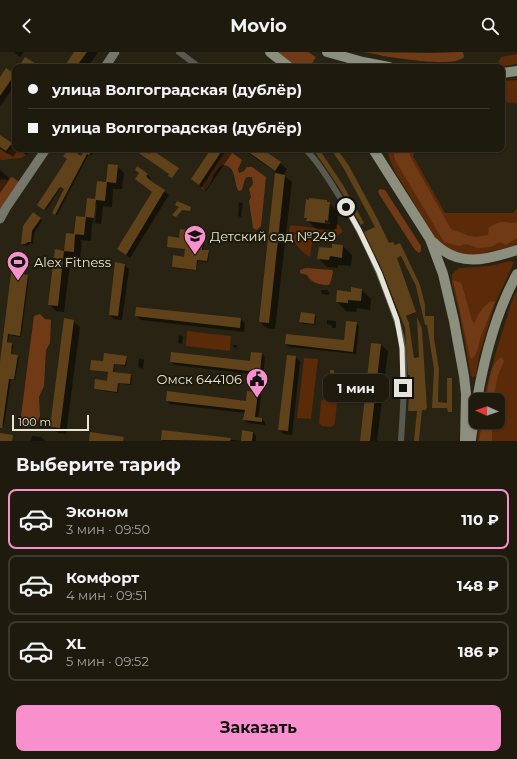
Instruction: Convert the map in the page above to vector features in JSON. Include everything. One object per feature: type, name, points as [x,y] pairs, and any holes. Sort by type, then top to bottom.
[{"type":"main road","points":[[106,64],[115,52]]},
{"type":"main road","points":[[270,52],[286,64]]},
{"type":"main road","points":[[327,52],[373,64]]},
{"type":"main road","points":[[505,73],[517,71]]},
{"type":"main road","points":[[0,219],[44,152]]},
{"type":"main road","points":[[375,152],[430,239],[441,251],[456,258],[466,259],[497,256],[517,250]]},
{"type":"main road","points":[[382,152],[385,166]]},
{"type":"main road","points":[[430,239],[443,274],[454,321],[464,376],[466,394],[466,441]]},
{"type":"main road","points":[[479,393],[490,343],[503,304],[517,274]]},
{"type":"main road","points":[[471,441],[473,429]]},
{"type":"street","points":[[179,52],[195,64]]},
{"type":"street","points":[[187,58],[191,52]]},
{"type":"street","points":[[308,152],[324,172],[359,230],[371,255],[397,320],[402,340],[403,357],[403,410],[401,441]]},
{"type":"shaded area","points":[[278,52],[308,52],[316,57],[312,64],[293,64]]},
{"type":"shaded area","points":[[362,52],[463,52],[464,57],[449,62],[438,62],[401,59]]},
{"type":"shaded area","points":[[517,54],[517,64],[505,66],[505,64],[498,64],[501,57]]},
{"type":"shaded area","points":[[517,80],[517,104],[505,102],[505,81]]},
{"type":"shaded area","points":[[12,147],[12,152],[22,152],[26,155],[21,158],[2,160],[0,159],[0,149],[7,154]]},
{"type":"shaded area","points":[[225,152],[231,152],[242,160],[238,169],[239,173],[244,171],[247,167],[252,167],[266,177],[261,226],[257,230],[253,227],[249,201],[251,197],[249,189],[253,184],[252,177],[247,177],[245,179],[242,190],[239,191],[231,168],[222,165],[216,171],[208,187],[205,190],[201,188]]},
{"type":"shaded area","points":[[388,152],[415,152],[413,156],[445,213],[513,213],[517,208],[517,243],[503,249],[474,255],[451,250],[443,246],[436,240],[425,224],[397,175]]},
{"type":"shaded area","points":[[394,152],[410,152],[410,156],[451,229],[469,236],[477,237],[488,235],[489,227],[500,222],[517,222],[517,238],[506,245],[500,242],[491,247],[478,248],[466,244],[459,246],[444,242],[395,160]]},
{"type":"shaded area","points":[[12,177],[19,182],[0,210],[0,181],[1,179],[7,180]]},
{"type":"shaded area","points":[[380,189],[385,190],[421,246],[421,251],[419,253],[415,250],[379,194],[378,191]]},
{"type":"shaded area","points":[[336,224],[339,225],[343,232],[335,237],[289,232],[290,225],[335,230]]},
{"type":"shaded area","points":[[292,234],[313,236],[310,257],[298,247]]},
{"type":"shaded area","points":[[510,261],[514,262],[495,304],[479,356],[476,376],[473,377],[471,376],[459,311],[452,284],[452,274],[459,268],[490,266]]},
{"type":"shaded area","points":[[306,268],[332,270],[333,272],[329,285],[316,283],[307,275],[300,273],[300,270]]},
{"type":"shaded area","points":[[453,280],[461,283],[472,321],[475,323],[483,308],[491,301],[495,302],[481,336],[477,351],[472,359],[470,357]]},
{"type":"shaded area","points":[[517,291],[517,441],[477,441],[479,429],[505,429],[505,393],[485,393],[513,298]]},
{"type":"shaded area","points":[[40,314],[45,319],[51,320],[50,343],[46,350],[44,386],[39,397],[40,416],[36,425],[32,427],[22,421],[21,416],[34,316]]},
{"type":"shaded area","points":[[187,331],[231,336],[230,351],[186,346]]},
{"type":"shaded area","points":[[502,357],[504,361],[498,375],[494,393],[487,393],[492,369]]},
{"type":"shaded area","points":[[304,358],[318,359],[311,419],[297,418]]},
{"type":"shaded area","points":[[326,398],[334,399],[337,402],[335,423],[332,427],[322,426],[319,423],[321,401]]},
{"type":"shaded area","points":[[481,429],[492,429],[492,441],[479,441]]},
{"type":"building","points":[[74,52],[87,52],[78,64],[66,64]]},
{"type":"building","points":[[25,57],[35,64],[21,64]]},
{"type":"building","points":[[6,68],[12,72],[12,78],[0,96],[0,77]]},
{"type":"building","points":[[0,135],[12,143],[6,151],[0,147]]},
{"type":"building","points":[[66,152],[75,152],[81,156],[84,152],[91,152],[89,155],[87,154],[55,215],[52,213],[64,189],[60,187],[44,210],[37,205],[67,159],[63,156]]},
{"type":"building","points":[[137,152],[146,152],[149,154],[150,152],[155,152],[179,168],[172,178],[168,176],[169,174]]},
{"type":"building","points":[[209,152],[221,152],[199,185],[191,179]]},
{"type":"building","points":[[248,152],[266,152],[281,162],[275,171]]},
{"type":"building","points":[[315,152],[321,152],[343,185],[364,223],[361,225],[338,186]]},
{"type":"building","points":[[333,152],[339,152],[349,166],[389,243],[393,242],[395,245],[400,243],[420,285],[425,305],[425,316],[434,316],[434,338],[439,369],[438,402],[447,403],[447,378],[452,378],[452,412],[448,412],[447,408],[432,408],[434,369],[427,325],[425,325],[416,286],[401,256],[397,258],[416,312],[406,316],[409,323],[414,358],[419,357],[417,317],[422,329],[427,408],[426,410],[422,410],[419,441],[414,441],[417,411],[408,411],[410,375],[408,375],[405,328],[381,267],[364,232],[375,227],[344,169]]},
{"type":"building","points":[[108,164],[118,165],[116,183],[107,182],[105,201],[96,200],[94,218],[86,217],[84,235],[74,234],[76,216],[85,217],[87,198],[95,199],[97,181],[106,182]]},
{"type":"building","points":[[137,166],[148,174],[146,176],[151,181],[165,190],[126,255],[117,249],[152,192],[135,179],[139,173],[135,170]]},
{"type":"building","points":[[275,173],[285,175],[269,323],[259,322]]},
{"type":"building","points":[[309,198],[327,200],[327,202],[330,202],[328,221],[325,220],[325,223],[306,221],[307,218],[304,218],[306,199],[309,200]]},
{"type":"building","points":[[177,201],[191,207],[190,211],[182,210],[176,217],[172,215],[179,207],[175,205]]},
{"type":"building","points":[[33,212],[41,218],[32,231],[31,242],[21,244],[23,226]]},
{"type":"building","points":[[180,229],[204,232],[202,250],[209,250],[207,261],[197,260],[196,270],[172,267],[173,255],[184,257],[185,249],[167,247],[168,236],[180,238]]},
{"type":"building","points":[[66,233],[75,234],[74,252],[64,251]]},
{"type":"building","points":[[332,244],[343,245],[342,258],[330,256],[329,260],[317,259],[319,247],[332,248]]},
{"type":"building","points":[[55,249],[64,251],[58,306],[48,305]]},
{"type":"building","points":[[115,262],[125,264],[118,316],[109,315]]},
{"type":"building","points":[[11,273],[28,275],[20,336],[8,334],[7,342],[12,343],[11,354],[18,355],[14,379],[9,379],[2,428],[0,428],[0,362]]},
{"type":"building","points":[[351,287],[362,289],[361,301],[348,300],[348,303],[336,302],[337,290],[351,292]]},
{"type":"building","points":[[136,307],[241,318],[240,328],[135,316]]},
{"type":"building","points":[[301,312],[315,314],[314,324],[299,322]]},
{"type":"building","points":[[64,318],[74,320],[60,428],[50,427]]},
{"type":"building","points":[[346,321],[357,322],[353,352],[285,344],[286,334],[344,340]]},
{"type":"building","points":[[371,343],[381,344],[370,441],[360,441]]},
{"type":"building","points":[[171,352],[250,361],[251,352],[262,353],[259,382],[248,381],[249,371],[170,362]]},
{"type":"building","points":[[104,353],[127,356],[125,365],[114,364],[113,372],[131,374],[130,384],[118,383],[117,392],[94,389],[95,379],[107,381],[108,372],[90,370],[91,360],[103,361]]},
{"type":"building","points":[[287,355],[296,356],[288,431],[278,430]]},
{"type":"building","points":[[330,370],[334,370],[333,398],[324,398],[325,378],[330,378]]},
{"type":"building","points":[[167,391],[246,401],[247,391],[258,392],[255,417],[262,418],[262,422],[243,420],[245,410],[166,401]]},
{"type":"building","points":[[162,430],[231,438],[230,441],[161,440]]},
{"type":"building","points":[[242,430],[253,432],[252,441],[241,441]]},
{"type":"building","points":[[90,432],[124,437],[123,441],[89,441]]},
{"type":"building","points":[[0,433],[13,435],[12,441],[0,441]]},
{"type":"place","name":"Детский сад №249","points":[[195,256]]},
{"type":"place","name":"Alex Fitness","points":[[18,282]]},
{"type":"place","name":"Омск 644106","points":[[257,398]]},
{"type":"route","points":[[346,207],[379,272],[397,320],[402,340],[404,378],[403,388]]}]
